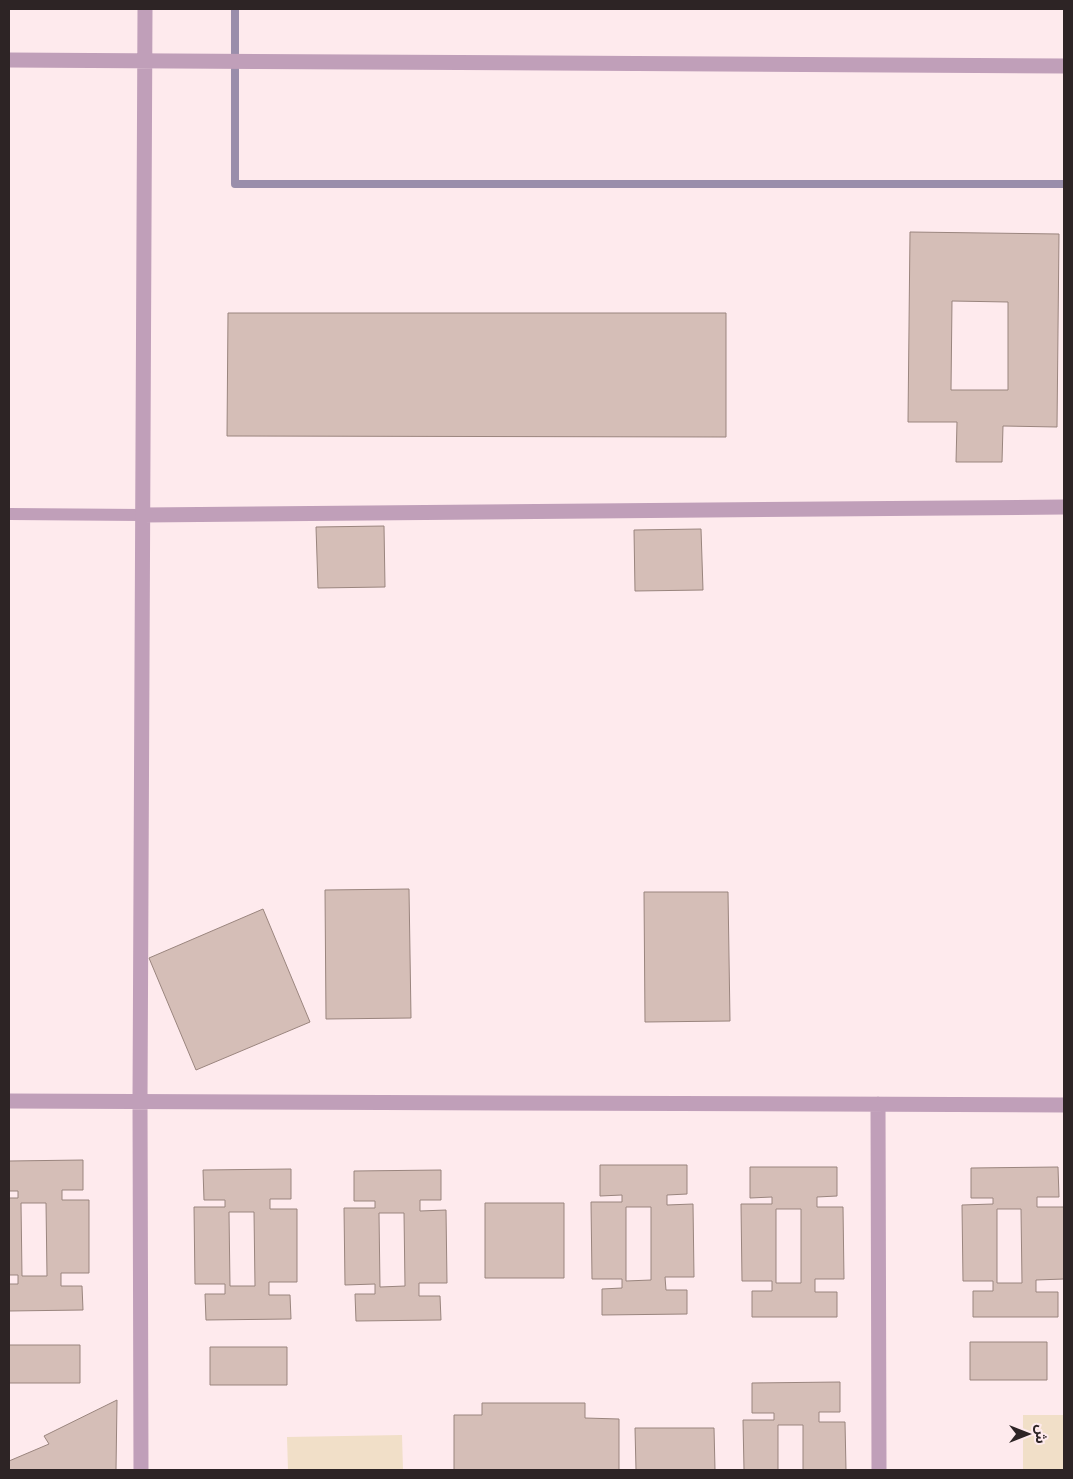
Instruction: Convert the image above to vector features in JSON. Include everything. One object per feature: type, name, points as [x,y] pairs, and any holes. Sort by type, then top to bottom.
[{"type":"street","points":[[141,1470],[140,1101],[145,9]]},
{"type":"street","points":[[9,60],[1064,66]]},
{"type":"street","points":[[143,515],[1064,507]]},
{"type":"street","points":[[9,1101],[1064,1105]]},
{"type":"street","points":[[878,1104],[879,1470]]},
{"type":"lane","points":[[9,514],[143,515]]},
{"type":"shaded area","points":[[1023,1415],[1064,1415],[1064,1470],[1023,1470]]},
{"type":"shaded area","points":[[402,1435],[403,1470],[288,1470],[287,1437]]},
{"type":"building","points":[[910,232],[1059,234],[1057,427],[1003,426],[1002,462],[956,462],[957,422],[908,422]],"holes":[[[952,301],[1008,302],[1008,390],[951,390]]]},
{"type":"building","points":[[228,313],[726,313],[726,437],[227,436]]},
{"type":"building","points":[[384,526],[385,587],[318,588],[316,527]]},
{"type":"building","points":[[701,529],[703,590],[635,591],[634,530]]},
{"type":"building","points":[[409,889],[411,1018],[326,1019],[325,890]]},
{"type":"building","points":[[644,892],[728,892],[730,1021],[645,1022]]},
{"type":"building","points":[[263,909],[310,1022],[196,1070],[149,958]]},
{"type":"building","points":[[83,1160],[83,1190],[62,1190],[62,1200],[89,1200],[89,1273],[61,1273],[61,1286],[82,1286],[83,1310],[9,1311],[9,1284],[18,1284],[18,1275],[9,1275],[9,1198],[18,1198],[18,1191],[9,1191],[9,1161]],"holes":[[[21,1203],[46,1203],[47,1276],[22,1276]]]},
{"type":"building","points":[[600,1165],[687,1165],[687,1194],[667,1195],[667,1205],[693,1204],[694,1277],[665,1277],[666,1290],[687,1290],[687,1314],[602,1315],[602,1289],[622,1288],[622,1279],[592,1279],[591,1202],[622,1202],[622,1195],[600,1196]],"holes":[[[626,1207],[651,1207],[651,1280],[626,1281]]]},
{"type":"building","points":[[750,1167],[837,1167],[837,1196],[817,1197],[817,1207],[843,1207],[844,1279],[815,1279],[815,1292],[837,1292],[837,1317],[752,1317],[752,1291],[772,1291],[772,1281],[742,1281],[741,1204],[772,1204],[772,1197],[750,1198]],"holes":[[[776,1209],[801,1209],[801,1283],[776,1283]]]},
{"type":"building","points":[[1058,1167],[1059,1197],[1037,1197],[1037,1207],[1064,1207],[1064,1279],[1036,1280],[1036,1292],[1058,1292],[1058,1317],[973,1317],[973,1291],[993,1291],[993,1281],[963,1281],[962,1205],[993,1204],[993,1198],[971,1198],[971,1168]],"holes":[[[997,1209],[1021,1209],[1022,1283],[997,1283]]]},
{"type":"building","points":[[291,1169],[291,1199],[270,1199],[270,1209],[297,1209],[297,1282],[269,1282],[269,1295],[290,1295],[291,1319],[206,1320],[205,1294],[225,1294],[225,1284],[195,1284],[194,1207],[225,1207],[225,1200],[204,1200],[203,1170]],"holes":[[[229,1212],[254,1212],[255,1286],[230,1286]]]},
{"type":"building","points":[[441,1170],[441,1200],[420,1200],[420,1211],[446,1210],[447,1283],[419,1283],[419,1296],[440,1296],[441,1320],[356,1321],[355,1294],[375,1294],[375,1284],[345,1285],[344,1208],[375,1208],[375,1201],[354,1201],[354,1171]],"holes":[[[379,1213],[404,1213],[405,1286],[380,1287]]]},
{"type":"building","points":[[485,1203],[564,1203],[564,1278],[485,1278]]},
{"type":"building","points":[[970,1342],[1047,1342],[1047,1380],[970,1380]]},
{"type":"building","points":[[9,1345],[80,1345],[80,1383],[9,1383]]},
{"type":"building","points":[[210,1347],[287,1347],[287,1385],[210,1385]]},
{"type":"building","points":[[840,1382],[840,1412],[819,1412],[819,1422],[845,1422],[846,1470],[803,1470],[803,1425],[778,1425],[778,1470],[744,1470],[743,1420],[774,1420],[774,1413],[752,1413],[752,1383]]},
{"type":"building","points":[[117,1400],[116,1470],[9,1470],[9,1461],[49,1444],[44,1436]]},
{"type":"building","points":[[482,1403],[585,1403],[585,1418],[619,1419],[619,1470],[454,1470],[454,1415],[482,1415]]},
{"type":"building","points":[[635,1428],[714,1428],[715,1470],[636,1470]]},
{"type":"waterway","points":[[235,9],[235,184],[1064,184]]}]
